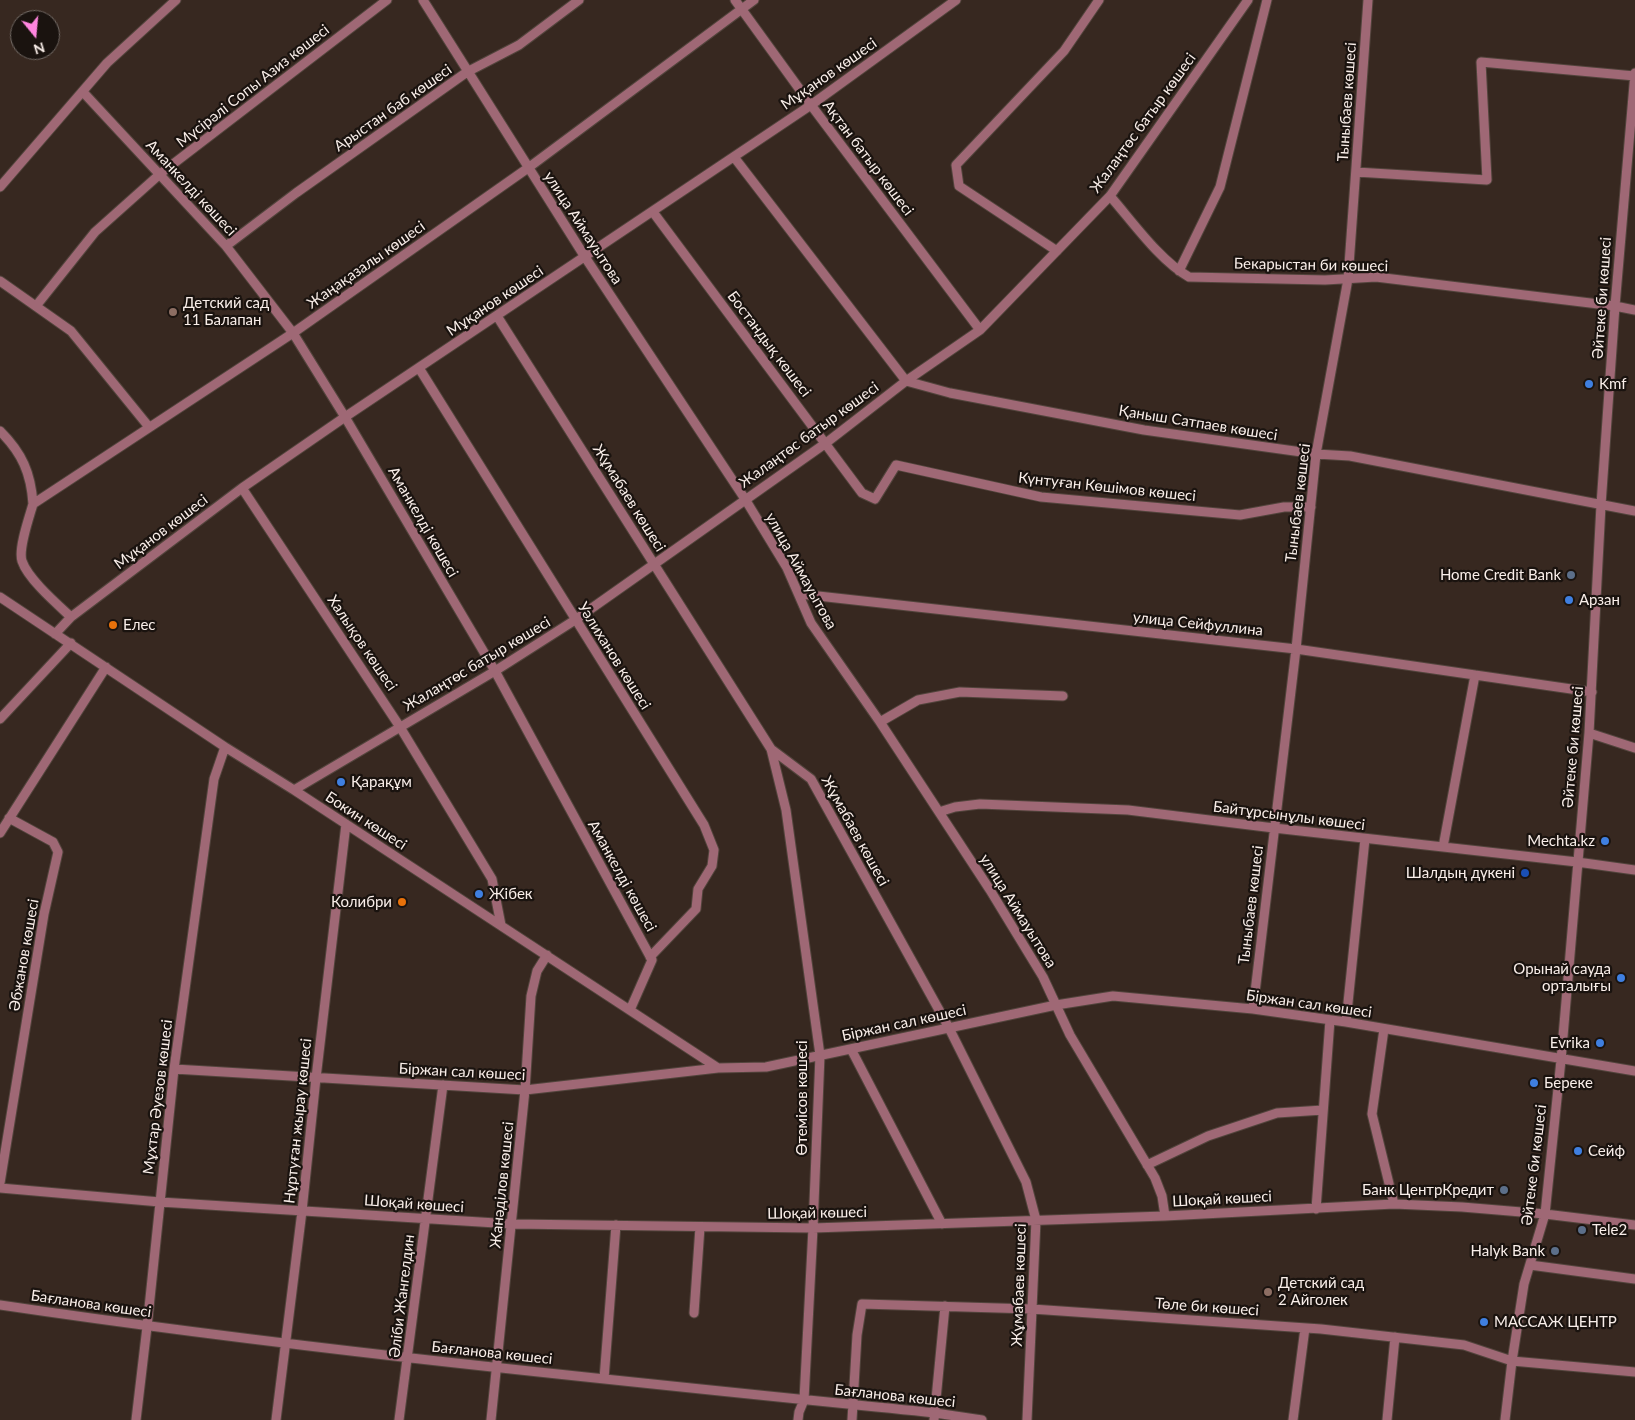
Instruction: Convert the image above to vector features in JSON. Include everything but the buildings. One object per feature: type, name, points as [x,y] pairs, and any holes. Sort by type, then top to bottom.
[{"type":"street","points":[[0,187],[108,63],[176,0]]},
{"type":"street","name":"Мүсірәлі Сопы Азиз көшесі","points":[[36,306],[95,232],[160,174],[387,0]]},
{"type":"street","name":"улица Аймауытова","points":[[423,0],[585,258],[745,499],[787,568],[800,594],[811,623],[880,722],[990,890],[1043,977],[1070,1035],[1155,1178],[1162,1196],[1164,1216]]},
{"type":"street","name":"Арыстан баб көшесі","points":[[226,246],[296,193],[467,72],[519,45],[579,0]]},
{"type":"street","name":"Ақтан батыр көшесі","points":[[736,0],[811,105],[980,330]]},
{"type":"street","name":"Жаңақазалы көшесі","points":[[32,504],[293,333],[528,168],[754,0]]},
{"type":"street","name":"Мұқанов көшесі","points":[[55,634],[71,617],[242,488],[811,105],[956,0]]},
{"type":"street","points":[[1057,251],[959,186],[956,165],[1064,50],[1099,0]]},
{"type":"street","name":"Жалаңтөс батыр көшесі","points":[[294,790],[495,671],[575,620],[826,443],[906,381],[980,330],[1110,196],[1248,0]]},
{"type":"street","points":[[1110,196],[1150,242],[1179,271],[1220,187],[1267,0]]},
{"type":"street","name":"Тыныбаев көшесі","points":[[1253,1009],[1296,649],[1316,454],[1348,278],[1368,0]]},
{"type":"street","points":[[1356,172],[1486,180],[1481,62],[1635,74]]},
{"type":"street","name":"Әйтеке би көшесі","points":[[1506,1420],[1512,1361],[1524,1284],[1545,1214],[1560,1060],[1589,733],[1601,505],[1615,306],[1631,175],[1635,74]]},
{"type":"street","name":"Аманкелді көшесі","points":[[83,92],[226,246],[293,333],[345,417],[495,671],[650,957]]},
{"type":"street","points":[[734,156],[906,381]]},
{"type":"street","name":"Бостандық көшесі","points":[[653,212],[862,493]]},
{"type":"street","name":"Бекарыстан би көшесі","points":[[1179,271],[1189,276],[1325,280],[1376,277],[1635,310]]},
{"type":"street","points":[[0,281],[71,331],[149,427]]},
{"type":"street","name":"Жұмабаев көшесі","points":[[497,316],[771,749],[811,779],[949,1028],[1026,1182],[1036,1220],[1027,1420]]},
{"type":"street","name":"Уәлиханов көшесі","points":[[419,368],[704,825],[714,850],[712,866],[698,889],[696,909],[650,957]]},
{"type":"street","name":"Қаныш Сатпаев көшесі","points":[[906,381],[950,393],[1144,430],[1316,454],[1350,456],[1635,511]]},
{"type":"street","points":[[0,431],[27,468],[32,485],[32,504],[22,551],[22,561],[29,574],[47,595],[71,617]]},
{"type":"street","name":"Күнтуған Көшімов көшесі","points":[[862,493],[875,499],[896,465],[1041,496],[1240,515],[1284,507],[1311,507]]},
{"type":"street","name":"Халықов көшесі","points":[[242,488],[400,727],[492,879],[500,925]]},
{"type":"street","name":"улица Сейфуллина","points":[[800,594],[1296,649],[1592,692]]},
{"type":"street","name":"Бокин көшесі","points":[[0,596],[225,746],[718,1068]]},
{"type":"street","points":[[0,719],[71,644]]},
{"type":"street","points":[[0,833],[106,667]]},
{"type":"street","points":[[1443,847],[1475,675]]},
{"type":"street","points":[[880,722],[918,700],[960,692],[1063,696]]},
{"type":"street","points":[[1589,733],[1635,748]]},
{"type":"street","name":"Мұхтар Әуезов көшесі","points":[[136,1420],[174,1069],[214,778],[225,746]]},
{"type":"street","name":"Өтемісов көшесі","points":[[771,749],[786,810],[820,1055],[804,1400],[798,1420]]},
{"type":"street","name":"Байтұрсынұлы көшесі","points":[[939,812],[955,807],[980,804],[1118,810],[1635,870]]},
{"type":"street","name":"Әбжанов көшесі","points":[[0,1183],[44,914],[58,852],[53,842],[9,818]]},
{"type":"street","name":"Нұртуған жырау көшесі","points":[[276,1420],[346,824]]},
{"type":"street","points":[[1346,1022],[1365,838]]},
{"type":"street","name":"Жанәділов көшесі","points":[[491,1420],[512,1224],[531,996],[537,971],[547,955]]},
{"type":"street","points":[[630,1010],[652,960],[650,957]]},
{"type":"street","name":"Біржан сал көшесі","points":[[174,1069],[524,1090],[718,1068],[766,1067],[1056,1004],[1113,996],[1253,1009],[1346,1022],[1560,1060],[1635,1071]]},
{"type":"street","points":[[1316,1209],[1330,1020]]},
{"type":"street","points":[[1384,1029],[1372,1114],[1394,1204]]},
{"type":"street","points":[[851,1049],[942,1224]]},
{"type":"street","name":"Әліби Жангелдин","points":[[399,1420],[443,1085]]},
{"type":"street","points":[[1147,1165],[1208,1136],[1277,1113],[1323,1110]]},
{"type":"street","name":"Шоқай көшесі","points":[[0,1188],[160,1202],[512,1224],[813,1228],[1164,1216],[1394,1204],[1462,1207],[1545,1214],[1635,1225]]},
{"type":"street","points":[[604,1379],[616,1225]]},
{"type":"street","points":[[694,1313],[700,1227]]},
{"type":"street","points":[[1530,1265],[1635,1279]]},
{"type":"street","name":"Төле би көшесі","points":[[853,1405],[857,1335],[862,1304],[1032,1309],[1305,1328],[1464,1345],[1512,1361],[1635,1372]]},
{"type":"street","name":"Бағланова көшесі","points":[[0,1305],[147,1327],[497,1368],[853,1405],[934,1417],[982,1420]]},
{"type":"street","points":[[934,1417],[945,1306]]},
{"type":"street","points":[[1293,1420],[1305,1328]]},
{"type":"street","points":[[1387,1420],[1395,1337]]},
{"type":"street","points":[[852,1420],[853,1405]]},
{"type":"place","name":"Детский сад 11 Балапан","points":[[173,312]]},
{"type":"place","name":"Kmf","points":[[1589,384]]},
{"type":"place","name":"Home Credit Bank","points":[[1571,575]]},
{"type":"place","name":"Арзан","points":[[1569,600]]},
{"type":"place","name":"Елес","points":[[113,625]]},
{"type":"place","name":"Қарақұм","points":[[341,782]]},
{"type":"place","name":"Mechta.kz","points":[[1605,841]]},
{"type":"place","name":"Шалдың дүкені","points":[[1525,873]]},
{"type":"place","name":"Жібек","points":[[479,894]]},
{"type":"place","name":"Колибри","points":[[402,902]]},
{"type":"place","name":"Орынай сауда орталығы","points":[[1621,978]]},
{"type":"place","name":"Evrika","points":[[1600,1043]]},
{"type":"place","name":"Береке","points":[[1534,1083]]},
{"type":"place","name":"Сейф","points":[[1578,1151]]},
{"type":"place","name":"Банк ЦентрКредит","points":[[1504,1190]]},
{"type":"place","name":"Tele2","points":[[1582,1230]]},
{"type":"place","name":"Halyk Bank","points":[[1555,1251]]},
{"type":"place","name":"Детский сад 2 Айголек","points":[[1268,1292]]},
{"type":"place","name":"МАССАЖ ЦЕНТР","points":[[1484,1322]]}]
